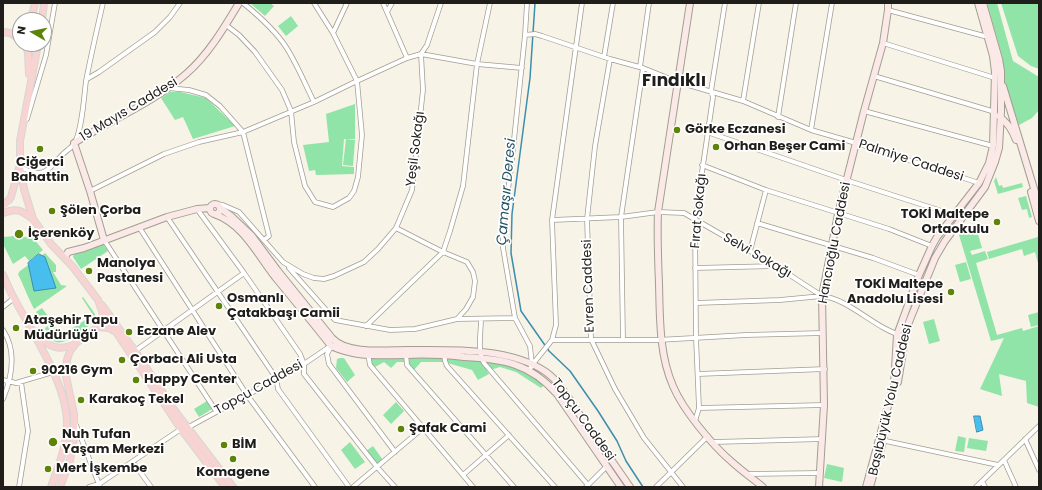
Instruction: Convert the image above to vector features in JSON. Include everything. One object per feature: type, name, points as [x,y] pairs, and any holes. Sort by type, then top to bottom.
[{"type":"main road","points":[[3,32],[10,33]]},
{"type":"main road","points":[[28,52],[29,92]]},
{"type":"main road","points":[[33,220],[25,195],[20,167],[20,141],[36,52]]},
{"type":"main road","points":[[3,204],[11,197],[20,167]]},
{"type":"main road","points":[[3,213],[16,210],[22,211],[33,220],[51,244],[65,257],[135,351],[184,429],[232,487]]},
{"type":"main road","points":[[3,275],[54,372],[62,393],[68,423],[66,439],[51,487]]},
{"type":"main road","points":[[35,335],[46,343],[58,348],[68,347],[76,343],[98,327],[103,317],[98,300]]},
{"type":"main road","points":[[98,327],[109,328],[116,332],[225,487]]},
{"type":"main road","points":[[60,487],[73,448],[75,423],[73,406],[66,376],[66,367],[70,351],[76,343]]},
{"type":"street","points":[[20,141],[46,55],[55,3]]},
{"type":"street","points":[[102,3],[79,128],[74,143],[104,240],[216,411]]},
{"type":"street","points":[[87,79],[155,32],[170,17],[180,3]]},
{"type":"street","name":"19 Mayıs Caddesi","points":[[20,167],[30,172],[46,172],[74,143],[168,88],[186,74],[200,60],[226,25],[239,3]]},
{"type":"street","points":[[243,3],[262,20],[286,47],[314,102]]},
{"type":"street","points":[[226,25],[239,35],[269,71],[282,90],[291,111],[294,142],[305,186],[315,202],[333,207],[349,198],[354,191],[358,177],[362,135],[357,81],[333,33],[314,3]]},
{"type":"street","points":[[333,33],[347,3]]},
{"type":"street","points":[[383,3],[407,58]]},
{"type":"street","points":[[387,12],[392,3]]},
{"type":"street","name":"Yeşil Sokağı","points":[[218,206],[223,204],[239,212],[283,262],[303,274],[314,278],[324,278],[334,276],[364,262],[378,249],[396,228],[412,190],[423,90],[422,54],[427,45],[441,3]]},
{"type":"street","points":[[366,326],[443,252],[463,186],[477,64],[490,3]]},
{"type":"street","points":[[527,3],[527,35],[503,226],[503,248],[515,318],[530,346],[532,364]]},
{"type":"street","points":[[529,371],[532,364],[552,340],[556,325],[552,220],[582,3]]},
{"type":"street","points":[[604,57],[613,3]]},
{"type":"street","points":[[623,340],[621,217],[649,3]]},
{"type":"street","points":[[690,3],[658,212],[657,238],[662,340],[665,364],[673,386],[695,421],[731,462],[762,487]]},
{"type":"street","name":"Fırat Sokağı","points":[[695,421],[699,408],[696,338],[695,220],[713,97],[711,91],[725,3]]},
{"type":"street","points":[[743,101],[759,3]]},
{"type":"street","points":[[778,117],[796,3]]},
{"type":"street","points":[[811,130],[832,3]]},
{"type":"street","name":"Hancıoğlu Caddesi","points":[[819,487],[824,405],[822,296],[838,214],[883,43],[888,3]]},
{"type":"street","name":"Başıbüyük Yolu Caddesi","points":[[978,3],[998,79]]},
{"type":"street","name":"Başıbüyük Yolu Caddesi","points":[[870,487],[897,385],[904,336],[907,326],[938,254],[945,241],[985,187],[999,148],[999,58],[983,3]]},
{"type":"street","points":[[888,10],[987,36]]},
{"type":"street","name":"Palmiye Caddesi","points":[[527,35],[535,34],[641,68],[678,82],[743,101],[811,130],[979,183]]},
{"type":"street","points":[[883,43],[998,79],[1014,119],[1039,205]]},
{"type":"street","points":[[90,191],[164,154],[199,142],[243,132],[314,102],[407,58],[422,54],[477,64],[522,68]]},
{"type":"street","name":"Evren Caddesi","points":[[610,59],[595,146],[587,219],[591,339],[615,389],[644,438],[683,487]]},
{"type":"street","points":[[874,76],[999,114],[1009,114],[1014,119]]},
{"type":"street","points":[[168,88],[189,90],[206,96],[220,106],[243,132],[269,236],[264,240]]},
{"type":"street","points":[[864,111],[993,146]]},
{"type":"street","points":[[999,114],[1009,124],[1013,132],[1039,221]]},
{"type":"street","name":"Başıbüyük Yolu Caddesi","points":[[866,487],[882,440],[894,384],[897,335],[919,275],[932,246],[979,183],[988,163],[993,146],[999,114]]},
{"type":"street","points":[[707,132],[954,215]]},
{"type":"street","points":[[1000,136],[1003,132],[1013,132]]},
{"type":"street","points":[[702,165],[766,190],[889,229],[932,246]]},
{"type":"street","points":[[750,251],[766,190]]},
{"type":"street","points":[[65,257],[68,252],[167,217],[197,209],[210,208],[212,204],[218,206],[231,216],[252,236],[333,344]]},
{"type":"street","points":[[214,214],[219,212],[218,206]]},
{"type":"street","points":[[210,208],[210,212],[228,221],[248,240],[274,275],[333,344]]},
{"type":"street","points":[[197,209],[244,273],[300,354],[304,364],[304,374],[377,467],[395,487]]},
{"type":"street","name":"Selvi Sokağı","points":[[552,220],[621,217],[658,212],[684,213],[776,266],[822,296],[828,297],[847,306],[897,335],[904,336]]},
{"type":"street","points":[[167,217],[276,378],[278,388],[349,487]]},
{"type":"street","points":[[757,223],[873,258],[919,275]]},
{"type":"street","points":[[139,227],[246,395],[315,487]]},
{"type":"street","points":[[396,228],[443,252],[467,262],[473,272],[475,281],[473,297],[466,309],[457,319]]},
{"type":"street","points":[[283,262],[336,320],[390,330],[415,329],[457,319],[515,318]]},
{"type":"street","points":[[695,268],[776,266]]},
{"type":"street","points":[[135,351],[244,273]]},
{"type":"street","points":[[696,303],[780,300],[822,296]]},
{"type":"street","points":[[3,307],[14,298]]},
{"type":"street","points":[[481,319],[481,355],[484,363],[587,486],[607,466]]},
{"type":"street","points":[[3,330],[12,348],[12,366],[3,399]]},
{"type":"street","points":[[552,340],[662,340],[823,333]]},
{"type":"street","points":[[333,344],[327,354],[329,364],[395,452]]},
{"type":"street","name":"Topçu Caddesi","points":[[89,487],[100,486],[133,462],[184,429],[304,364],[333,344],[337,349],[368,354],[406,352],[481,355],[498,354],[532,364],[545,372],[560,387],[630,487]]},
{"type":"street","points":[[406,352],[408,365],[514,487]]},
{"type":"street","points":[[444,353],[445,361],[448,366],[555,487]]},
{"type":"street","points":[[368,354],[370,365],[473,487]]},
{"type":"street","name":"Topçu Caddesi","points":[[481,355],[516,364],[547,383],[557,394],[621,487]]},
{"type":"street","points":[[698,374],[824,369]]},
{"type":"street","points":[[3,380],[16,383],[54,372]]},
{"type":"street","points":[[19,487],[28,431],[21,382]]},
{"type":"street","points":[[699,408],[824,405]]},
{"type":"street","points":[[75,423],[100,486]]},
{"type":"street","points":[[976,487],[1039,426]]},
{"type":"street","points":[[354,487],[423,428]]},
{"type":"street","points":[[463,475],[508,435]]},
{"type":"street","points":[[656,487],[708,436]]},
{"type":"street","points":[[714,442],[822,439]]},
{"type":"street","points":[[1025,439],[1039,470]]},
{"type":"street","points":[[882,440],[998,465]]},
{"type":"street","points":[[1004,460],[1016,487]]},
{"type":"street","points":[[133,462],[151,487]]},
{"type":"street","points":[[747,474],[820,473]]},
{"type":"street","points":[[982,481],[985,487]]},
{"type":"green space","points":[[250,3],[270,3],[274,6],[265,16]]},
{"type":"green space","points":[[987,3],[997,3],[1013,61],[1039,77],[1039,110],[1032,118],[1019,125],[1005,85],[1002,56]]},
{"type":"green space","points":[[1001,3],[1039,3],[1039,69],[1031,66],[1018,56]]},
{"type":"green space","points":[[291,16],[298,26],[286,36],[278,26]]},
{"type":"green space","points":[[170,92],[180,92],[206,98],[235,126],[193,139],[183,117],[175,120],[161,98]]},
{"type":"green space","points":[[355,104],[355,139],[344,139],[342,166],[354,167],[354,174],[316,175],[315,170],[309,171],[303,145],[329,142],[326,114]]},
{"type":"green space","points":[[346,139],[355,140],[353,166],[343,165]]},
{"type":"green space","points":[[996,177],[999,186],[1002,185],[1003,188],[1022,183],[1023,187],[998,194],[994,181]]},
{"type":"green space","points":[[1026,196],[1032,217],[1029,218],[1027,209],[1022,210],[1018,198]]},
{"type":"green space","points":[[976,227],[982,248],[970,251],[972,255],[985,251],[988,259],[976,263],[997,335],[1022,328],[1023,331],[1039,326],[1039,407],[1027,403],[1026,381],[999,374],[1002,396],[980,389],[1004,338],[991,341],[959,235],[963,228],[964,230]]},
{"type":"green space","points":[[15,236],[33,238],[43,250],[29,261],[25,256],[13,264],[3,244],[3,237]]},
{"type":"green space","points":[[1038,237],[1039,267],[1035,252],[1024,256],[1022,249],[989,259],[987,252]]},
{"type":"green space","points":[[103,244],[108,251],[81,269],[73,257],[74,254]]},
{"type":"green space","points":[[45,253],[56,265],[56,272],[53,272],[61,285],[67,286],[34,309],[18,274]]},
{"type":"green space","points":[[966,262],[971,279],[960,282],[955,265]]},
{"type":"green space","points":[[83,297],[95,314],[95,321],[80,333],[67,340],[56,342],[51,339],[45,328],[53,323],[60,336],[93,315],[82,298]]},
{"type":"green space","points":[[42,308],[51,320],[43,325],[36,312]]},
{"type":"green space","points":[[1039,312],[1039,325],[1031,327],[1028,315]]},
{"type":"green space","points":[[934,319],[940,341],[929,344],[923,322]]},
{"type":"green space","points":[[404,356],[500,362],[521,369],[544,385],[541,388],[516,372],[500,367],[487,371],[489,374],[478,380],[472,370],[444,362],[421,362],[414,370],[408,362],[397,362],[391,368],[384,362],[375,367],[371,364],[369,358]]},
{"type":"green space","points":[[344,358],[355,375],[347,382],[336,368],[337,359]]},
{"type":"green space","points":[[207,401],[212,409],[199,417],[194,409]]},
{"type":"green space","points":[[396,402],[404,411],[391,424],[383,415]]},
{"type":"green space","points":[[958,436],[966,438],[964,452],[955,451]]},
{"type":"green space","points":[[969,438],[988,441],[986,451],[967,448]]},
{"type":"green space","points":[[350,442],[365,462],[355,469],[341,450]]},
{"type":"green space","points":[[373,446],[383,460],[377,464],[366,451]]},
{"type":"green space","points":[[827,464],[844,468],[842,482],[824,478]]},
{"type":"water","points":[[39,254],[45,257],[56,288],[34,291],[28,263]]},
{"type":"water","points":[[974,416],[980,416],[983,430],[977,432]]},
{"type":"waterway","name":"Çamaşır Deresi","points":[[535,3],[530,78],[512,214],[511,253],[521,311],[549,351],[570,371],[598,411],[617,441],[626,461],[643,487]]},
{"type":"place","name":"Görke Eczanesi","points":[[677,130]]},
{"type":"place","name":"Orhan Beşer Cami","points":[[716,147]]},
{"type":"place","name":"Ciğerci Bahattin","points":[[40,149]]},
{"type":"place","name":"Şölen Çorba","points":[[52,211]]},
{"type":"place","name":"TOKİ Maltepe Ortaokulu","points":[[997,222]]},
{"type":"place","name":"İçerenköy","points":[[19,234]]},
{"type":"place","name":"Manolya Pastanesi","points":[[89,271]]},
{"type":"place","name":"TOKİ Maltepe Anadolu Lisesi","points":[[951,292]]},
{"type":"place","name":"Osmanlı Çatakbaşı Camii","points":[[219,306]]},
{"type":"place","name":"Ataşehir Tapu Müdürlüğü","points":[[16,328]]},
{"type":"place","name":"Eczane Alev","points":[[129,332]]},
{"type":"place","name":"Çorbacı Ali Usta","points":[[122,360]]},
{"type":"place","name":"90216 Gym","points":[[33,371]]},
{"type":"place","name":"Happy Center","points":[[136,380]]},
{"type":"place","name":"Karakoç Tekel","points":[[81,400]]},
{"type":"place","name":"Şafak Cami","points":[[401,429]]},
{"type":"place","name":"Nuh Tufan Yaşam Merkezi","points":[[53,442]]},
{"type":"place","name":"BİM","points":[[224,445]]},
{"type":"place","name":"Komagene","points":[[233,459]]},
{"type":"place","name":"Mert İşkembe","points":[[48,469]]},
{"type":"district","name":"Fındıklı","points":[[674,82]]}]
